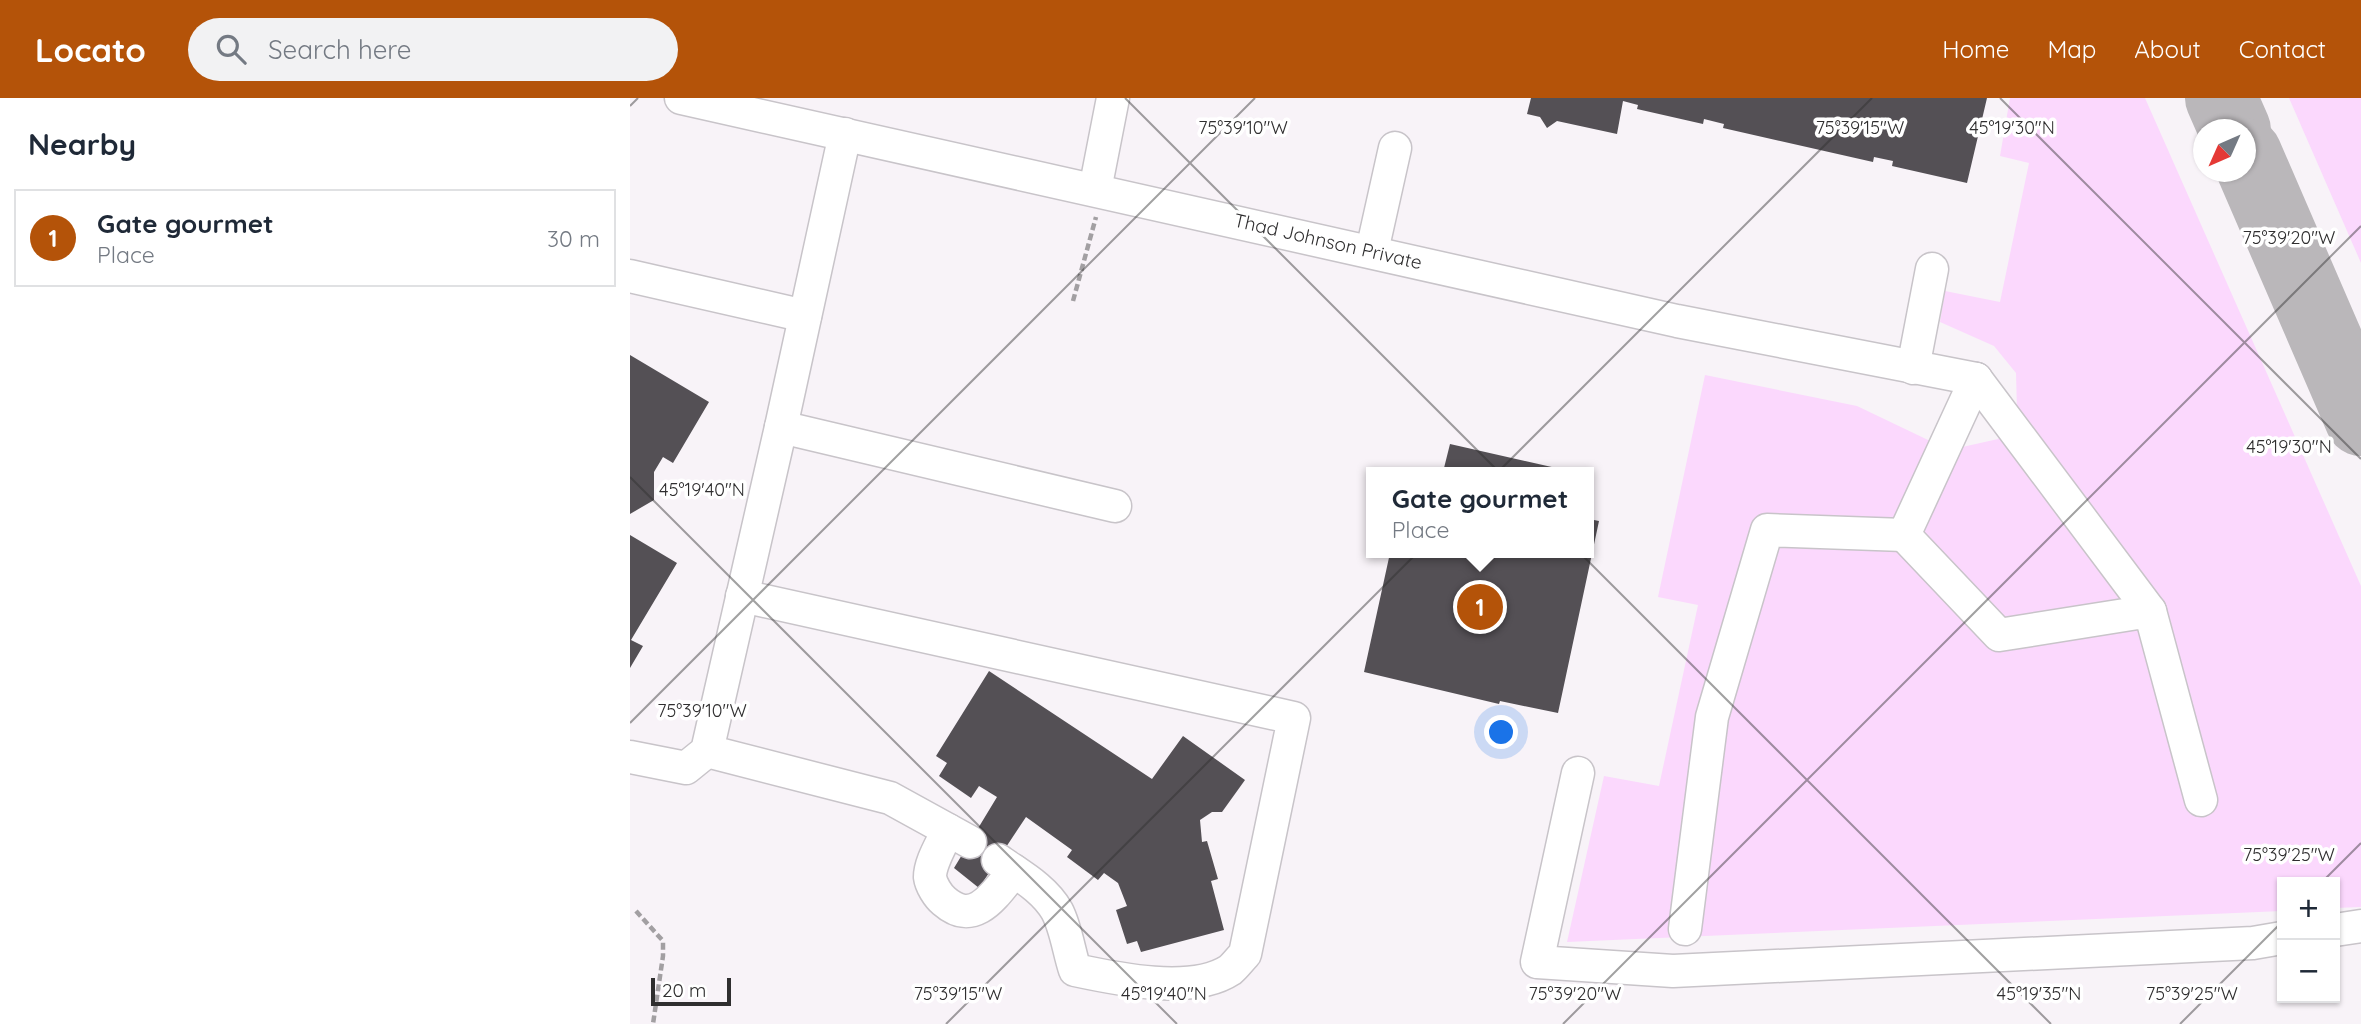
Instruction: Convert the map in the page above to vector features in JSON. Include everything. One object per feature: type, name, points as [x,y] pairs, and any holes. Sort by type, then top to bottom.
[{"type":"street","name":"Thad Johnson Private","points":[[681,98],[845,134],[1097,199],[1372,251],[1677,321],[1976,379]]},
{"type":"street","points":[[1097,199],[1113,98]]},
{"type":"street","points":[[630,757],[686,768],[707,751],[845,134]]},
{"type":"street","points":[[1372,251],[1395,148]]},
{"type":"street","points":[[1913,368],[1932,269]]},
{"type":"street","points":[[630,276],[805,316]]},
{"type":"street","points":[[1904,535],[1976,379],[2150,611],[2201,800]]},
{"type":"street","points":[[781,427],[1115,506]]},
{"type":"street","points":[[1685,929],[1712,717],[1767,530],[1904,535],[1999,635],[2150,611]]},
{"type":"street","points":[[707,751],[890,798],[959,836],[932,868],[930,881],[942,900],[969,911],[981,908],[1006,866],[1038,889],[1058,913],[1075,970],[1119,980],[1194,982],[1230,970],[1245,954],[1294,718],[742,596]]},
{"type":"street","points":[[1578,773],[1537,962],[1673,971],[2253,943],[2277,939]]},
{"type":"street","points":[[2340,929],[2361,926]]},
{"type":"path","points":[[1073,301],[1097,199]]},
{"type":"path","points":[[636,911],[663,942],[653,1024]]},
{"type":"shaded area","points":[[2010,98],[2145,98],[2361,586],[2361,907],[2340,908],[2340,877],[2277,877],[2277,911],[1567,942],[1604,776],[1659,786],[1698,605],[1658,597],[1705,375],[1857,406],[1949,450],[1998,439],[2017,411],[2016,373],[1994,346],[1940,322],[1945,291],[2000,302],[2029,163],[2000,156]]},
{"type":"shaded area","points":[[2289,98],[2361,98],[2361,263]]},
{"type":"building","points":[[1531,98],[1987,98],[1967,183],[1892,166],[1893,161],[1874,157],[1873,162],[1723,128],[1724,124],[1704,119],[1703,124],[1637,109],[1638,105],[1623,101],[1617,134],[1557,121],[1547,128],[1540,117],[1527,114]]},
{"type":"building","points":[[630,355],[709,402],[673,463],[663,457],[654,472],[654,500],[630,514]]},
{"type":"building","points":[[1450,444],[1552,467],[1444,467]]},
{"type":"building","points":[[1594,520],[1599,521],[1594,544]]},
{"type":"building","points":[[630,535],[677,563],[631,640],[643,646],[630,668]]},
{"type":"building","points":[[1389,558],[1591,558],[1558,713],[1500,701],[1499,704],[1364,672]]},
{"type":"building","points":[[989,671],[1152,779],[1183,736],[1245,780],[1222,812],[1212,812],[1200,820],[1202,842],[1207,841],[1218,879],[1211,881],[1224,930],[1141,952],[1137,941],[1127,944],[1116,910],[1127,906],[1118,883],[1104,873],[1098,880],[1067,857],[1072,850],[1026,817],[979,888],[954,868],[997,797],[979,786],[971,798],[939,776],[947,763],[936,756]]},
{"type":"taxiway","points":[[2221,98],[2230,119]]},
{"type":"taxiway","points":[[2256,177],[2361,420]]},
{"type":"place","name":"Gate gourmet","points":[[1480,607]]}]
